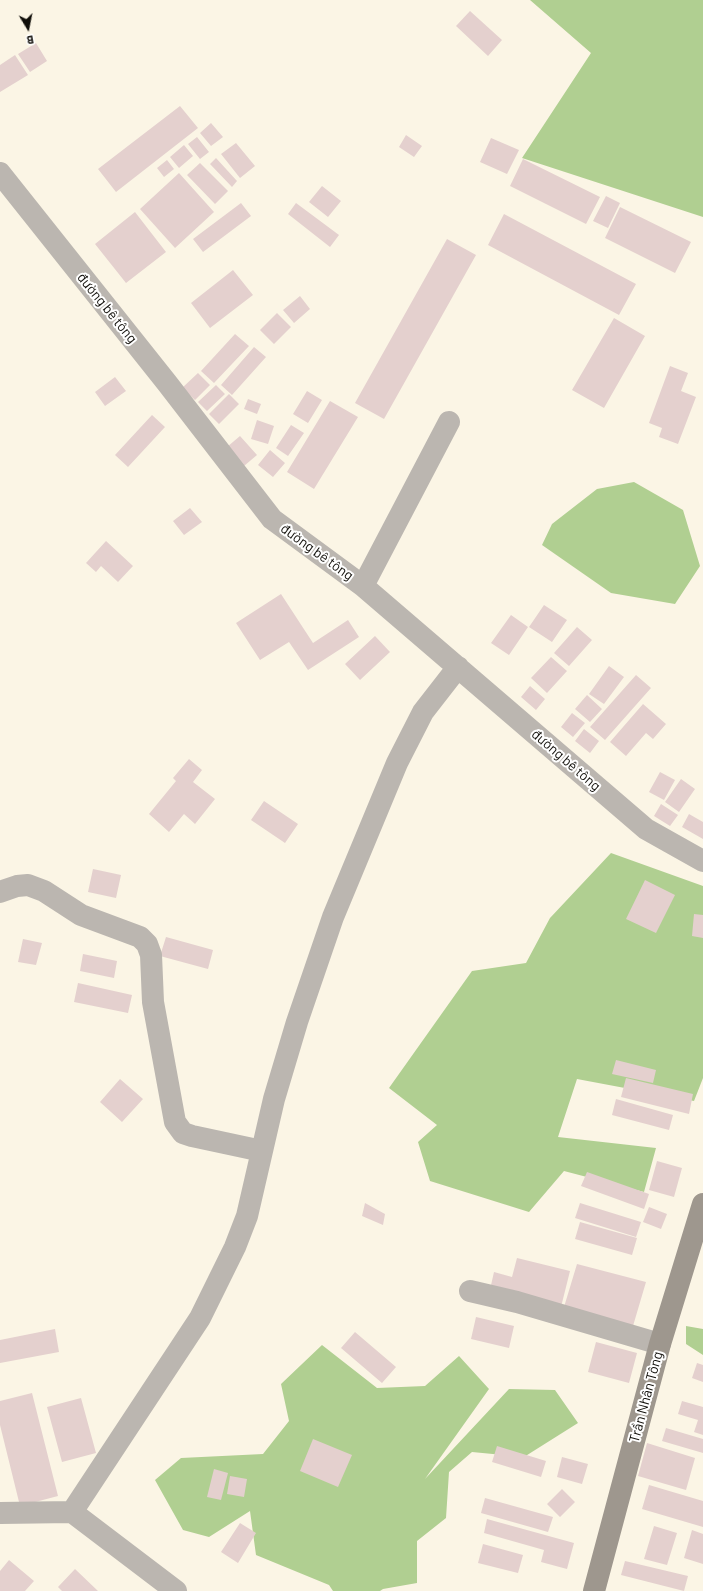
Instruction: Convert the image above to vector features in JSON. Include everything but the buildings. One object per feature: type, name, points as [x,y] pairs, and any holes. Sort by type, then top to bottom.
[{"type":"street","name":"đường bê tông","points":[[0,173],[167,383],[272,519],[363,586],[646,829],[703,861]]},
{"type":"street","points":[[363,586],[449,422]]},
{"type":"street","points":[[72,1512],[200,1318],[235,1247],[247,1216],[274,1099],[297,1022],[333,917],[397,763],[423,712],[458,667]]},
{"type":"street","points":[[0,892],[17,886],[28,885],[44,891],[80,915],[140,937],[147,944],[151,955],[153,1002],[175,1122],[184,1133],[192,1136],[262,1151]]},
{"type":"street","name":"Trần Nhân Tông","points":[[594,1591],[660,1344],[703,1204]]},
{"type":"street","points":[[470,1291],[517,1302],[660,1344]]},
{"type":"street","points":[[0,1513],[72,1512],[176,1591]]},
{"type":"green space","points":[[530,0],[703,0],[703,217],[522,158],[591,53]]},
{"type":"green space","points":[[634,482],[683,510],[700,566],[675,604],[611,593],[542,545],[552,524],[597,489]]},
{"type":"green space","points":[[611,853],[703,886],[703,1078],[694,1101],[577,1079],[558,1137],[656,1148],[644,1192],[564,1171],[529,1212],[430,1181],[418,1142],[437,1125],[389,1088],[472,971],[526,963],[550,918]]},
{"type":"green space","points":[[686,1326],[703,1329],[703,1355],[686,1344]]},
{"type":"green space","points":[[322,1345],[377,1388],[425,1386],[459,1356],[489,1389],[425,1479],[509,1389],[555,1390],[578,1423],[524,1457],[472,1452],[449,1472],[446,1518],[417,1541],[417,1583],[383,1589],[380,1591],[333,1591],[329,1585],[256,1555],[250,1511],[209,1537],[183,1530],[155,1480],[181,1458],[263,1454],[289,1421],[281,1384]]}]
